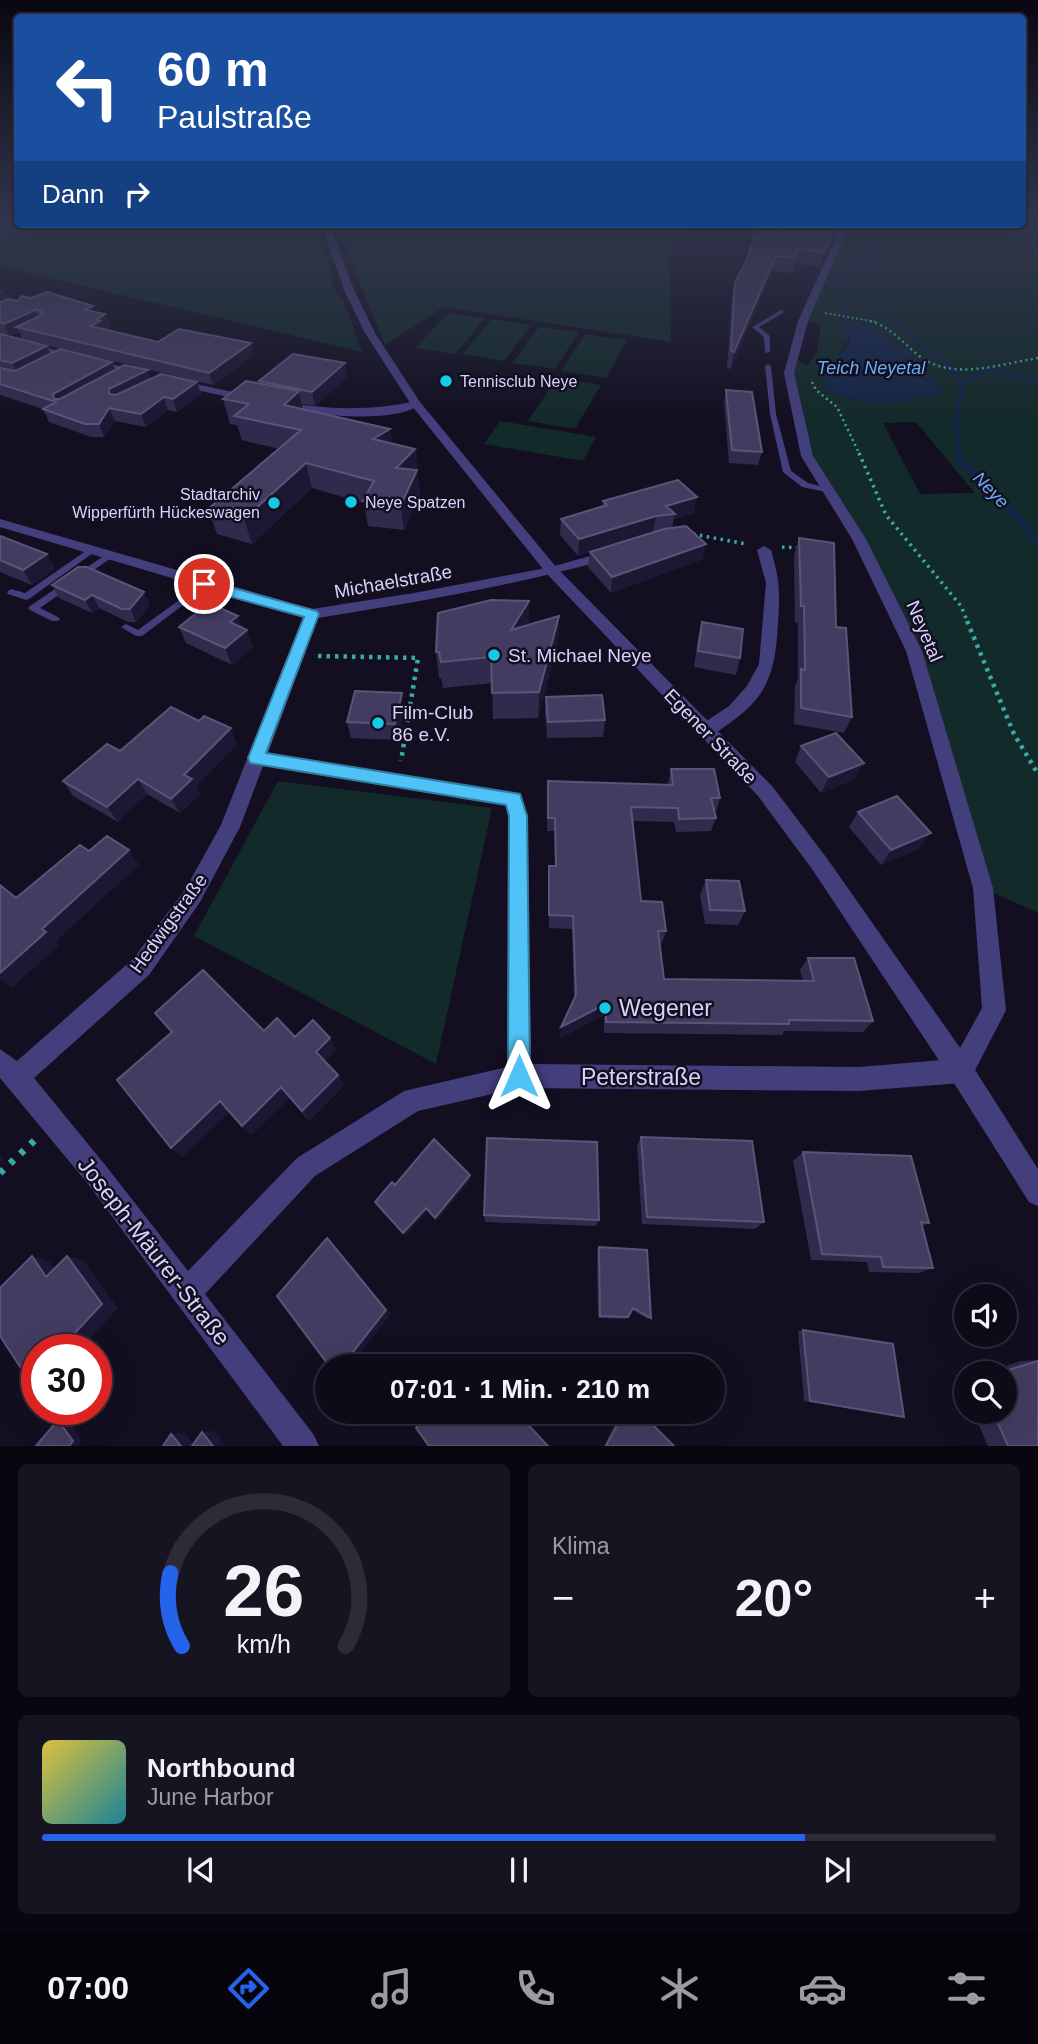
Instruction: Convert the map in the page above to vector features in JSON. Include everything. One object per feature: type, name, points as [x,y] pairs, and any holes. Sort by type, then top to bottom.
[{"type":"street","name":"Egener Straße","points":[[347,284],[370,332],[415,404],[552,571],[765,791],[819,863],[961,1071],[1038,1193]]},
{"type":"street","name":"Neyetal","points":[[819,284],[803,321],[789,373],[807,456],[859,539],[914,652],[983,888],[994,1010],[961,1071]]},
{"type":"street","points":[[4,338],[64,357],[325,414],[363,414],[415,404]]},
{"type":"street","name":"Michaelstraße","points":[[0,523],[312,614],[414,598],[552,571],[625,549]]},
{"type":"street","points":[[705,731],[736,711],[754,690],[767,664],[773,583],[764,550]]},
{"type":"street","name":"Hedwigstraße","points":[[8,1069],[141,967],[193,895],[230,827],[312,614]]},
{"type":"street","points":[[256,758],[514,799],[518,816],[519,1076]]},
{"type":"street","name":"Joseph-Mäurer-Straße","points":[[8,1069],[97,1175],[303,1446]]},
{"type":"street","name":"Peterstraße","points":[[186,1293],[306,1167],[412,1100],[519,1076],[859,1079],[961,1071]]},
{"type":"lane","points":[[767,352],[767,336],[755,327],[781,312]]},
{"type":"lane","points":[[4,338],[19,336]]},
{"type":"lane","points":[[53,363],[64,357]]},
{"type":"lane","points":[[768,366],[773,414],[787,472],[805,485],[828,491]]},
{"type":"lane","points":[[119,378],[130,372]]},
{"type":"lane","points":[[11,592],[26,597],[90,551]]},
{"type":"lane","points":[[55,619],[33,608],[108,556]]},
{"type":"lane","points":[[126,627],[139,634],[204,584]]},
{"type":"path","points":[[809,309],[863,319],[887,327],[918,355],[942,369],[957,370],[1038,358]]},
{"type":"path","points":[[794,359],[816,390],[837,407],[886,515],[961,606],[1014,734],[1038,774]]},
{"type":"path","points":[[688,534],[733,541]]},
{"type":"path","points":[[787,546],[814,550]]},
{"type":"path","points":[[296,656],[418,658],[397,781]]},
{"type":"path","points":[[0,1173],[52,1123]]},
{"type":"green space","points":[[78,284],[332,284],[343,300],[362,352]]},
{"type":"green space","points":[[360,284],[670,284],[671,342],[444,307],[385,345]]},
{"type":"green space","points":[[818,284],[1038,284],[1038,913],[983,888],[914,651],[807,456],[789,373],[794,359],[808,365],[817,351],[821,324],[803,321]],"holes":[[[861,322],[909,352],[941,389],[909,397],[909,401],[876,402],[847,398],[826,388],[838,356]],[[916,422],[974,492],[920,494],[883,423]]]},
{"type":"green space","points":[[448,313],[485,318],[455,354],[415,348]]},
{"type":"green space","points":[[492,319],[531,325],[504,361],[462,354]]},
{"type":"green space","points":[[539,327],[579,332],[555,369],[512,363]]},
{"type":"green space","points":[[585,334],[627,340],[606,378],[561,371]]},
{"type":"green space","points":[[557,378],[601,385],[575,429],[528,421]]},
{"type":"green space","points":[[500,421],[596,437],[583,461],[484,444]]},
{"type":"green space","points":[[278,781],[492,808],[436,1064],[194,936]]},
{"type":"water","name":"Teich Neyetal","points":[[843,321],[860,322],[910,352],[941,389],[938,395],[909,397],[909,402],[876,403],[847,398],[826,388],[824,375],[850,341],[838,327]]},
{"type":"building","points":[[735,284],[764,284],[734,352],[731,351]]},
{"type":"building","points":[[47,292],[93,306],[85,310],[105,314],[97,320],[100,321],[90,326],[158,342],[179,329],[251,343],[209,373],[16,327],[42,315],[41,311],[35,310],[4,324],[0,323],[0,302],[9,299],[18,301],[21,296],[31,298]]},
{"type":"building","points":[[0,334],[47,346],[12,363],[0,360]]},
{"type":"building","points":[[60,349],[112,362],[53,394],[54,399],[60,399],[124,365],[148,370],[109,389],[109,394],[116,395],[161,374],[197,382],[173,399],[164,397],[141,414],[109,408],[99,424],[85,424],[43,409],[56,402],[0,384],[0,368],[15,371]]},
{"type":"building","points":[[293,354],[345,363],[312,392],[259,381]]},
{"type":"building","points":[[246,381],[299,391],[284,405],[390,429],[373,439],[415,449],[396,468],[417,470],[401,505],[363,501],[374,481],[306,463],[244,519],[208,509],[301,430],[234,416],[249,404],[223,399]]},
{"type":"building","points":[[726,390],[752,392],[762,452],[732,450]]},
{"type":"building","points":[[678,480],[697,497],[666,506],[675,514],[656,516],[579,539],[561,519],[607,505],[603,501]]},
{"type":"building","points":[[686,526],[706,544],[612,577],[590,552],[664,529]]},
{"type":"building","points":[[0,536],[47,554],[23,570],[0,560]]},
{"type":"building","points":[[799,538],[834,543],[836,627],[846,628],[852,717],[801,708],[801,669],[805,670]]},
{"type":"building","points":[[78,567],[87,567],[144,592],[130,609],[122,609],[92,595],[85,600],[52,585]]},
{"type":"building","points":[[491,600],[529,601],[511,630],[559,616],[539,692],[492,693],[491,657],[441,662],[439,652],[436,652],[438,613]]},
{"type":"building","points":[[209,603],[238,616],[230,622],[247,630],[225,648],[179,627]]},
{"type":"building","points":[[702,622],[743,629],[740,658],[698,651]]},
{"type":"building","points":[[355,691],[402,693],[395,724],[347,722]]},
{"type":"building","points":[[602,695],[605,720],[548,722],[546,697]]},
{"type":"building","points":[[171,707],[199,721],[204,716],[231,728],[184,775],[192,779],[171,799],[138,779],[107,807],[63,781],[107,744],[120,751]]},
{"type":"building","points":[[836,733],[864,763],[829,777],[801,746]]},
{"type":"building","points":[[671,769],[714,769],[720,798],[711,798],[716,818],[679,819],[678,808],[631,807],[641,901],[662,902],[666,931],[658,931],[664,979],[814,981],[808,958],[854,958],[873,1021],[789,1020],[789,1024],[606,1022],[606,1004],[561,1027],[576,995],[573,916],[549,915],[549,866],[556,866],[555,818],[548,818],[548,781],[673,785]]},
{"type":"building","points":[[897,796],[931,833],[891,850],[858,812]]},
{"type":"building","points":[[107,836],[129,850],[42,929],[46,932],[0,973],[0,885],[16,898],[80,845],[89,851]]},
{"type":"building","points":[[706,880],[739,881],[745,911],[710,910]]},
{"type":"building","points":[[203,970],[264,1031],[277,1018],[295,1037],[313,1020],[330,1038],[316,1052],[338,1075],[302,1111],[281,1087],[242,1126],[220,1101],[171,1148],[117,1080],[172,1032],[155,1013]]},
{"type":"building","points":[[641,1137],[752,1141],[764,1222],[647,1217]]},
{"type":"building","points":[[487,1138],[597,1142],[599,1220],[484,1215]]},
{"type":"building","points":[[434,1139],[470,1175],[435,1218],[426,1208],[403,1233],[375,1202],[392,1182],[395,1185]]},
{"type":"building","points":[[803,1152],[911,1156],[929,1223],[921,1222],[933,1268],[883,1267],[881,1257],[822,1254]]},
{"type":"building","points":[[327,1238],[386,1310],[351,1354],[320,1354],[277,1296]]},
{"type":"building","points":[[599,1247],[647,1250],[651,1318],[633,1308],[628,1317],[600,1316]]},
{"type":"building","points":[[32,1256],[46,1277],[67,1256],[102,1304],[74,1334],[21,1334],[21,1368],[0,1336],[0,1288]]},
{"type":"building","points":[[803,1330],[893,1344],[904,1417],[810,1401]]},
{"type":"building","points":[[1038,1361],[1038,1446],[1008,1446],[998,1424],[1017,1424],[1017,1367]]},
{"type":"building","points":[[418,1424],[527,1424],[548,1446],[429,1446],[416,1428]]},
{"type":"building","points":[[618,1424],[652,1424],[674,1446],[606,1446]]},
{"type":"building","points":[[54,1425],[62,1425],[73,1441],[69,1446],[36,1446]]},
{"type":"building","points":[[202,1432],[213,1446],[192,1446]]},
{"type":"building","points":[[171,1434],[181,1446],[163,1446]]},
{"type":"waterway","points":[[833,284],[846,313]]},
{"type":"waterway","name":"Neye","points":[[895,322],[874,306],[880,299],[898,290],[896,284]]},
{"type":"waterway","name":"Neye","points":[[893,321],[944,361],[963,384]]},
{"type":"waterway","points":[[963,384],[987,370],[1038,382]]},
{"type":"waterway","name":"Neye","points":[[959,455],[956,418],[963,384]]},
{"type":"waterway","name":"Neye","points":[[959,453],[960,461],[986,482],[1038,543]]},
{"type":"place","name":"Tennisclub Neye","points":[[446,381]]},
{"type":"place","name":"Neye Spatzen","points":[[351,502]]},
{"type":"place","name":"Stadtarchiv Wipperfürth Hückeswagen","points":[[274,503]]},
{"type":"place","name":"St. Michael Neye","points":[[494,655]]},
{"type":"place","name":"Film-Club 86 e.V.","points":[[378,723]]},
{"type":"place","name":"Wegener","points":[[605,1008]]},
{"type":"route","points":[[204,584],[312,614],[256,758],[514,799],[518,816],[519,1076]]}]
